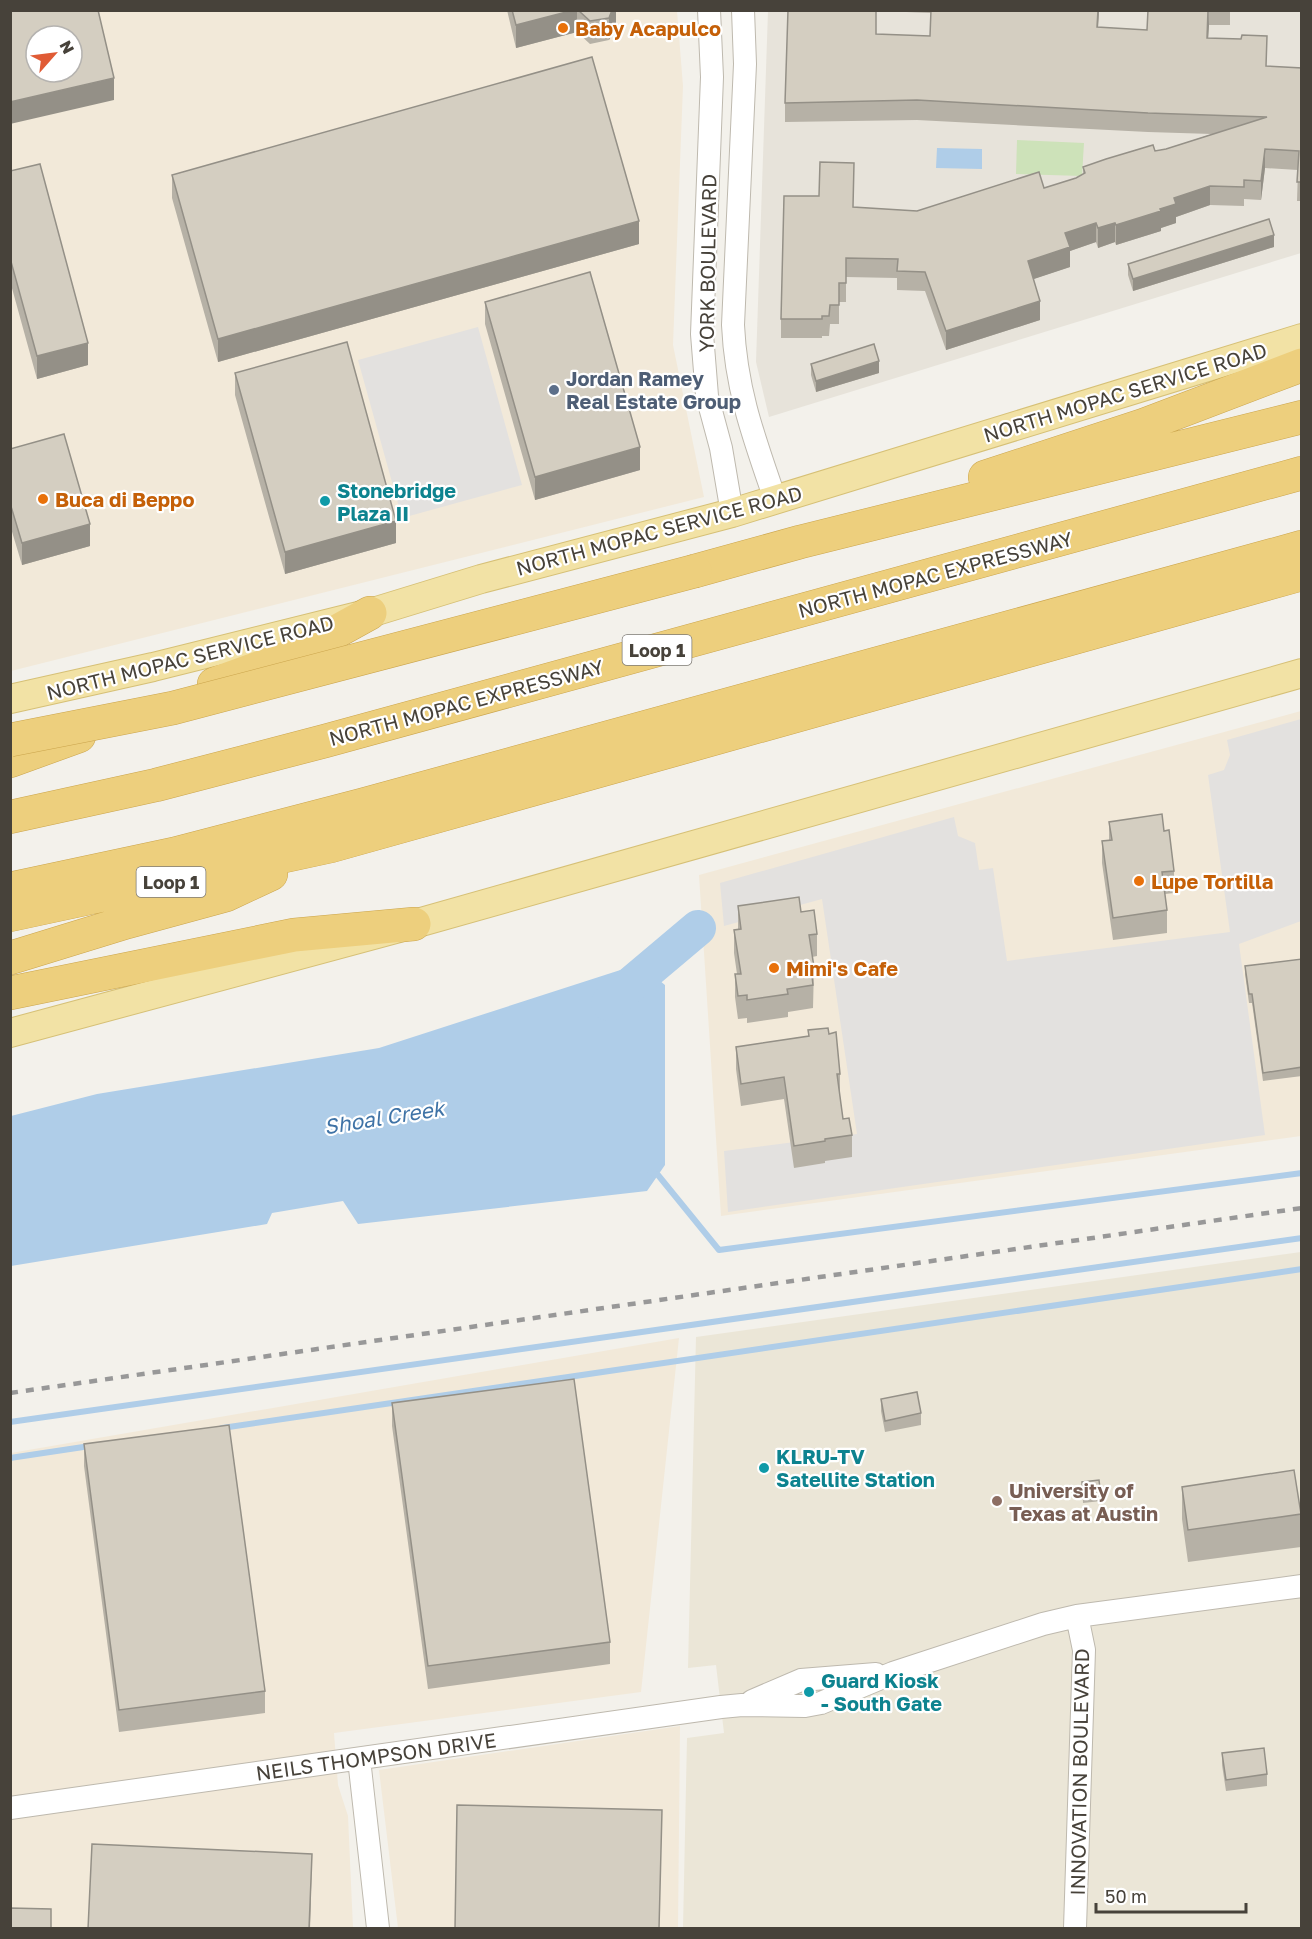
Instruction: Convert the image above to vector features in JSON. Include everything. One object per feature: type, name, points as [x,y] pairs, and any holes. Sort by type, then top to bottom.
[{"type":"highway","points":[[800,542],[957,486],[1144,425],[1302,365]]},
{"type":"highway","points":[[10,740],[174,708],[800,542],[1302,417]]},
{"type":"highway","name":"NORTH MOPAC EXPRESSWAY","points":[[10,817],[156,785],[325,741],[1302,473]]},
{"type":"highway","points":[[10,837],[171,802],[347,757],[1302,494]]},
{"type":"highway","points":[[10,889],[174,854],[362,805],[1302,547]]},
{"type":"highway","name":"Loop 1","points":[[10,915],[331,846],[1302,574]]},
{"type":"highway","points":[[10,761],[294,656],[370,613]]},
{"type":"highway","points":[[10,958],[127,922],[226,895],[331,846]]},
{"type":"highway","points":[[10,993],[294,934],[414,924]]},
{"type":"main road","name":"NORTH MOPAC SERVICE ROAD","points":[[10,699],[153,667],[370,613],[481,579],[732,513],[1302,338]]},
{"type":"main road","points":[[10,1033],[414,924],[1302,673]]},
{"type":"street","name":"YORK BOULEVARD","points":[[709,10],[712,77],[702,334],[707,396],[721,448],[732,513]]},
{"type":"street","name":"YORK BOULEVARD","points":[[743,10],[745,64],[733,325],[735,357],[744,408],[775,499]]},
{"type":"street","points":[[709,163],[741,165]]},
{"type":"street","name":"NEILS THOMPSON DRIVE","points":[[10,1808],[742,1705],[808,1679],[893,1673],[1043,1624],[1077,1616],[1302,1586]]},
{"type":"street","name":"INNOVATION BOULEVARD","points":[[1075,1929],[1084,1650],[1077,1616]]},
{"type":"street","points":[[359,1759],[378,1929]]},
{"type":"shaded area","points":[[11,11],[677,11],[683,86],[673,345],[704,497],[11,671]]},
{"type":"shaded area","points":[[768,11],[1301,11],[1301,253],[769,417],[756,362]]},
{"type":"shaded area","points":[[478,327],[522,485],[402,518],[358,360]]},
{"type":"shaded area","points":[[1301,711],[1301,1136],[721,1216],[699,875]]},
{"type":"shaded area","points":[[1301,719],[1301,921],[1239,944],[1265,1135],[728,1212],[724,1151],[857,1134],[822,899],[724,926],[720,883],[954,817],[958,836],[975,843],[979,870],[993,868],[1007,961],[1230,932],[1208,775],[1224,770],[1230,755],[1227,740]]},
{"type":"shaded area","name":"University of Texas at Austin","points":[[1301,1252],[1301,1928],[683,1928],[687,1738],[724,1733],[716,1665],[688,1668],[696,1337]]},
{"type":"shaded area","points":[[679,1338],[641,1692],[334,1733],[338,1785],[348,1816],[353,1928],[11,1928],[11,1453]]},
{"type":"shaded area","points":[[680,1726],[678,1928],[398,1928],[379,1770]]},
{"type":"green space","points":[[1017,140],[1084,143],[1082,176],[1016,174]]},
{"type":"water","points":[[937,148],[982,149],[982,169],[936,168]]},
{"type":"water","points":[[639,964],[665,985],[665,1165],[647,1191],[358,1224],[343,1201],[272,1213],[267,1224],[11,1266],[11,1116],[97,1094],[379,1048]]},
{"type":"building","points":[[10,10],[98,10],[114,78],[10,102]]},
{"type":"building","points":[[512,10],[574,10],[516,25]]},
{"type":"building","points":[[578,10],[612,10],[609,18],[590,21]]},
{"type":"building","points":[[788,10],[876,10],[876,34],[930,36],[931,10],[1098,10],[1097,27],[1147,30],[1148,10],[1208,10],[1207,38],[1241,39],[1242,35],[1267,36],[1266,66],[1302,68],[1302,182],[1297,182],[1299,151],[1265,149],[1261,181],[1244,180],[1244,187],[1210,186],[1174,198],[1176,204],[1160,209],[1161,211],[1116,225],[1115,223],[1098,228],[1096,223],[1065,233],[1070,247],[1028,261],[1040,301],[946,331],[925,272],[897,271],[898,259],[846,258],[846,283],[839,283],[839,305],[830,305],[829,316],[822,316],[822,319],[781,319],[784,196],[819,196],[820,162],[854,163],[853,207],[917,211],[1039,172],[1044,188],[1076,178],[1085,173],[1083,167],[1106,159],[1153,145],[1155,151],[1166,149],[1267,117],[917,100],[785,103]]},
{"type":"building","points":[[592,57],[639,221],[218,339],[172,175]]},
{"type":"building","points":[[40,164],[88,343],[37,356],[10,258],[10,171]]},
{"type":"building","points":[[1269,219],[1274,235],[1133,279],[1128,264]]},
{"type":"building","points":[[590,272],[640,447],[535,477],[485,302]]},
{"type":"building","name":"Stonebridge Plaza II","points":[[347,342],[396,521],[285,552],[235,373]]},
{"type":"building","points":[[874,344],[879,361],[816,381],[811,364]]},
{"type":"building","name":"Buca di Beppo","points":[[64,434],[90,524],[22,543],[10,503],[10,449]]},
{"type":"building","name":"Lupe Tortilla","points":[[1162,814],[1164,831],[1169,830],[1174,871],[1162,872],[1167,910],[1113,918],[1102,841],[1112,840],[1109,822]]},
{"type":"building","name":"Mimi's Cafe","points":[[799,897],[801,912],[814,910],[817,934],[809,935],[814,967],[811,967],[813,985],[787,989],[788,994],[747,1000],[747,995],[738,996],[735,974],[741,974],[734,930],[741,929],[738,906]]},
{"type":"building","points":[[1302,959],[1302,1067],[1263,1073],[1252,994],[1249,994],[1245,966]]},
{"type":"building","points":[[828,1028],[829,1034],[836,1032],[840,1074],[837,1074],[843,1119],[849,1118],[852,1135],[794,1146],[784,1077],[741,1084],[736,1047],[809,1036],[808,1030]]},
{"type":"building","points":[[574,1379],[610,1642],[428,1666],[392,1403]]},
{"type":"building","points":[[917,1392],[921,1413],[885,1421],[881,1399]]},
{"type":"building","points":[[229,1425],[265,1691],[119,1710],[84,1444]]},
{"type":"building","points":[[1294,1470],[1301,1514],[1188,1530],[1182,1487]]},
{"type":"building","points":[[1099,1480],[1101,1496],[1083,1497],[1082,1482]]},
{"type":"building","points":[[1264,1748],[1267,1774],[1226,1780],[1222,1753]]},
{"type":"building","points":[[457,1805],[662,1810],[659,1929],[455,1929]]},
{"type":"building","points":[[92,1844],[312,1854],[309,1929],[88,1929]]},
{"type":"building","points":[[10,1908],[51,1909],[51,1929],[10,1929]]},
{"type":"waterway","name":"Shoal Creek","points":[[609,1003],[698,928]]},
{"type":"waterway","points":[[651,1172],[658,1175],[719,1250],[1302,1173]]},
{"type":"waterway","points":[[10,1422],[1302,1238]]},
{"type":"waterway","points":[[222,1428],[1302,1269]]},
{"type":"waterway","points":[[10,1458],[90,1446]]},
{"type":"railway","points":[[10,1393],[1302,1208]]},
{"type":"place","name":"Baby Acapulco","points":[[563,28]]},
{"type":"place","name":"Jordan Ramey Real Estate Group","points":[[554,390]]},
{"type":"place","name":"Buca di Beppo","points":[[43,499]]},
{"type":"place","name":"Stonebridge Plaza II","points":[[325,501]]},
{"type":"place","name":"Lupe Tortilla","points":[[1139,881]]},
{"type":"place","name":"Mimi's Cafe","points":[[774,968]]},
{"type":"place","name":"KLRU-TV Satellite Station","points":[[764,1468]]},
{"type":"place","name":"University of Texas at Austin","points":[[997,1501]]},
{"type":"place","name":"Guard Kiosk - South Gate","points":[[809,1692]]}]
